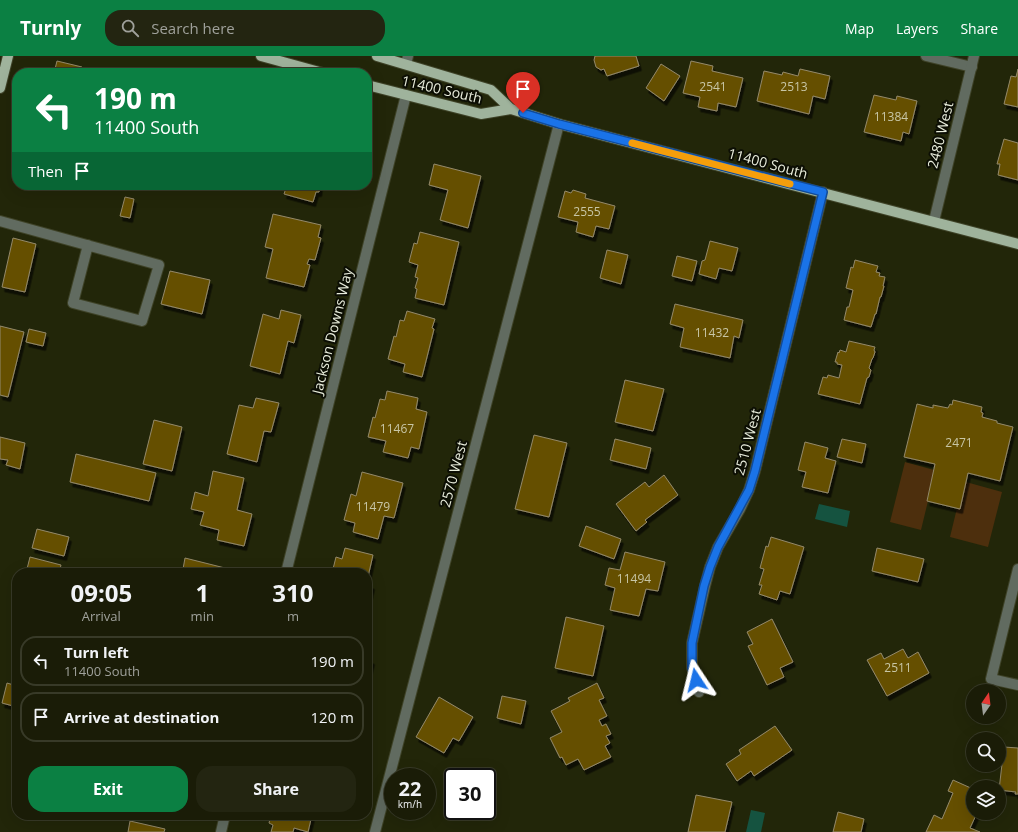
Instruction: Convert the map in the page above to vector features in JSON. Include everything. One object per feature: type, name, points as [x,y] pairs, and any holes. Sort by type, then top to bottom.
[{"type":"main road","points":[[0,88],[8,56]]},
{"type":"main road","points":[[261,56],[305,68]]},
{"type":"main road","name":"11400 South","points":[[377,56],[407,60],[491,90],[511,109],[559,124],[1018,244]]},
{"type":"main road","name":"11400 South","points":[[372,86],[481,114],[511,109]]},
{"type":"street","points":[[926,56],[972,67]]},
{"type":"street","name":"2480 West","points":[[934,221],[974,56]]},
{"type":"street","name":"Jackson Downs Way","points":[[287,568],[406,95]]},
{"type":"street","name":"2570 West","points":[[375,832],[559,124]]},
{"type":"street","name":"2510 West","points":[[699,692],[692,668],[692,643],[704,586],[718,547],[740,509],[749,490],[755,471],[823,192]]},
{"type":"street","points":[[0,221],[88,245],[159,265],[142,321],[73,303],[88,245]]},
{"type":"street","points":[[1018,570],[992,679],[1018,685]]},
{"type":"street","points":[[221,832],[224,820]]},
{"type":"shaded area","points":[[905,462],[934,470],[921,530],[890,522]]},
{"type":"shaded area","points":[[966,482],[1002,492],[988,547],[950,537],[957,508],[960,509]]},
{"type":"shaded area","points":[[819,504],[850,511],[847,527],[815,519]]},
{"type":"shaded area","points":[[751,810],[765,813],[761,832],[746,832]]},
{"type":"building","points":[[595,56],[636,56],[639,66],[607,76],[604,69],[601,70],[596,67],[594,60]]},
{"type":"building","points":[[57,61],[82,67],[82,68],[55,68]]},
{"type":"building","points":[[691,61],[713,66],[712,71],[743,78],[736,107],[718,103],[717,111],[698,107],[700,97],[683,93]]},
{"type":"building","points":[[661,64],[680,76],[664,101],[646,88]]},
{"type":"building","points":[[800,69],[830,76],[825,99],[813,96],[809,114],[757,101],[764,71],[782,75],[783,72],[798,76]]},
{"type":"building","points":[[1018,69],[1018,107],[1004,104],[1011,76],[1016,77]]},
{"type":"building","points":[[874,95],[896,100],[897,96],[917,101],[909,134],[903,132],[901,141],[864,132]]},
{"type":"building","points":[[1004,139],[1018,143],[1018,180],[998,175],[1000,164],[997,164]]},
{"type":"building","points":[[434,164],[481,176],[468,228],[440,220],[448,190],[429,185]]},
{"type":"building","points":[[285,190],[319,190],[319,192],[316,192],[313,202],[284,194]]},
{"type":"building","points":[[573,190],[586,194],[585,198],[615,206],[609,229],[596,226],[593,237],[576,232],[578,222],[558,217],[565,191],[571,193]]},
{"type":"building","points":[[125,197],[134,199],[130,218],[120,216]]},
{"type":"building","points":[[273,214],[321,225],[318,237],[321,238],[315,260],[309,259],[307,264],[310,265],[304,287],[266,278],[273,249],[265,247]]},
{"type":"building","points":[[420,232],[459,242],[444,305],[415,298],[417,289],[415,288],[418,278],[415,277],[418,265],[409,262],[414,243],[417,244]]},
{"type":"building","points":[[13,238],[36,244],[25,292],[2,287]]},
{"type":"building","points":[[710,241],[738,248],[732,271],[719,268],[716,279],[699,274],[702,261],[705,260]]},
{"type":"building","points":[[607,250],[628,255],[621,284],[600,278]]},
{"type":"building","points":[[677,256],[697,261],[692,281],[672,276]]},
{"type":"building","points":[[855,260],[878,266],[876,272],[880,273],[879,276],[885,277],[881,297],[871,327],[844,320],[853,290],[846,288],[851,267],[853,268]]},
{"type":"building","points":[[170,271],[210,280],[202,314],[161,304]]},
{"type":"building","points":[[675,304],[743,320],[739,338],[734,336],[730,358],[680,347],[684,328],[670,324]]},
{"type":"building","points":[[281,310],[301,315],[294,343],[288,341],[280,374],[250,366],[263,314],[279,319]]},
{"type":"building","points":[[407,311],[435,319],[432,328],[434,329],[422,377],[403,372],[405,364],[388,359],[400,320],[404,321]]},
{"type":"building","points":[[0,326],[24,332],[8,397],[0,395]]},
{"type":"building","points":[[29,329],[46,333],[43,346],[26,342]]},
{"type":"building","points":[[849,341],[875,347],[875,352],[869,368],[871,370],[869,377],[867,378],[860,404],[818,394],[823,377],[827,378],[828,375],[839,378],[842,365],[835,362],[840,350],[846,352]]},
{"type":"building","points":[[625,380],[664,389],[653,431],[615,422]]},
{"type":"building","points":[[387,391],[418,398],[416,409],[427,412],[419,449],[411,447],[408,458],[383,452],[386,441],[368,437],[373,417],[375,418],[380,399],[385,400]]},
{"type":"building","points":[[256,398],[279,403],[271,432],[264,431],[257,462],[227,454],[239,405],[253,408]]},
{"type":"building","points":[[953,400],[982,407],[982,417],[1013,427],[1000,481],[968,473],[960,509],[927,501],[935,464],[904,457],[917,404],[933,408],[933,405],[948,408],[950,404],[952,405]]},
{"type":"building","points":[[154,420],[182,427],[172,471],[143,464]]},
{"type":"building","points":[[534,435],[567,443],[549,517],[515,509]]},
{"type":"building","points":[[0,437],[25,443],[20,469],[6,465],[8,460],[0,459]]},
{"type":"building","points":[[615,439],[651,448],[646,469],[610,460]]},
{"type":"building","points":[[842,439],[866,444],[862,463],[837,457]]},
{"type":"building","points":[[805,442],[828,448],[825,458],[836,461],[828,493],[802,487],[806,472],[798,470]]},
{"type":"building","points":[[76,454],[156,473],[149,501],[70,482]]},
{"type":"building","points":[[213,471],[244,478],[237,510],[252,514],[244,546],[217,540],[219,530],[200,525],[204,512],[191,509],[195,492],[208,496]]},
{"type":"building","points":[[362,472],[403,483],[394,518],[384,516],[378,539],[353,532],[355,523],[344,520],[351,494],[356,496]]},
{"type":"building","points":[[664,475],[678,495],[645,520],[647,522],[636,531],[616,504],[645,482],[649,487]]},
{"type":"building","points":[[586,526],[621,539],[614,559],[579,546]]},
{"type":"building","points":[[37,529],[69,537],[64,556],[32,548]]},
{"type":"building","points":[[771,537],[804,547],[790,594],[780,591],[777,600],[759,594],[762,585],[759,585],[764,569],[760,568],[766,546],[768,547]]},
{"type":"building","points":[[345,548],[373,555],[370,568],[333,568],[336,557],[342,559]]},
{"type":"building","points":[[877,548],[924,559],[918,582],[872,571]]},
{"type":"building","points":[[625,552],[665,562],[658,591],[646,589],[639,616],[610,610],[615,588],[605,585],[609,568],[620,570]]},
{"type":"building","points":[[30,557],[61,565],[60,568],[27,568]]},
{"type":"building","points":[[185,558],[225,568],[183,568]]},
{"type":"building","points":[[566,617],[604,626],[593,676],[555,668]]},
{"type":"building","points":[[772,619],[793,662],[780,668],[784,677],[767,685],[748,646],[753,644],[747,632]]},
{"type":"building","points":[[903,649],[908,658],[918,652],[929,673],[887,696],[867,660],[881,653],[884,659]]},
{"type":"building","points":[[7,683],[12,684],[12,706],[2,703]]},
{"type":"building","points":[[597,683],[604,698],[599,700],[607,716],[599,720],[602,726],[606,724],[611,734],[606,736],[610,743],[605,746],[611,757],[584,770],[578,759],[566,765],[562,757],[560,758],[550,738],[562,732],[551,711],[570,701],[568,698]]},
{"type":"building","points":[[502,696],[526,701],[521,724],[497,718]]},
{"type":"building","points":[[439,697],[473,717],[459,741],[453,738],[444,753],[416,737]]},
{"type":"building","points":[[775,726],[792,750],[754,776],[751,771],[737,781],[726,764],[741,754],[739,750]]},
{"type":"building","points":[[1006,747],[1018,748],[1018,794],[1015,794],[1016,792],[1006,791],[1006,780],[1000,780],[1001,772],[1006,772]]},
{"type":"building","points":[[953,780],[966,786],[966,820],[974,820],[970,828],[980,832],[926,832],[934,815],[942,819],[953,793],[948,791]]},
{"type":"building","points":[[696,795],[732,802],[725,832],[688,832]]},
{"type":"building","points":[[838,812],[864,819],[861,832],[833,832]]},
{"type":"building","points":[[270,820],[311,820],[308,832],[294,828],[293,832],[271,832],[273,825],[269,823]]},
{"type":"building","points":[[130,821],[165,829],[164,832],[128,832]]},
{"type":"slow traffic","points":[[632,143],[790,184]]},
{"type":"route","points":[[523,113],[559,124],[823,192],[755,471],[749,490],[740,509],[718,547],[704,586],[692,643],[692,668],[696,680]]}]
